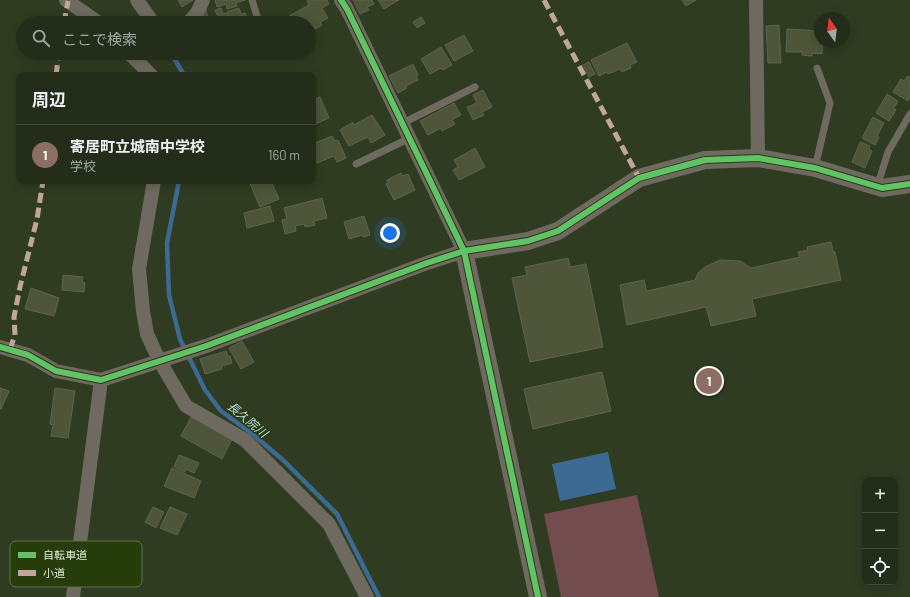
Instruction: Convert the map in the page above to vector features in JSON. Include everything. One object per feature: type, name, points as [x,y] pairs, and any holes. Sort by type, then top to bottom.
[{"type":"street","points":[[66,0],[89,16]]},
{"type":"street","points":[[137,0],[148,16]]},
{"type":"street","points":[[194,16],[203,0]]},
{"type":"street","points":[[341,0],[347,9],[410,137],[464,251],[538,597]]},
{"type":"street","points":[[756,0],[758,158]]},
{"type":"street","points":[[136,60],[148,72]]},
{"type":"street","points":[[0,346],[28,355],[56,371],[101,380],[206,346],[427,263],[464,251],[528,241],[558,231],[639,178],[659,171],[705,160],[758,158],[815,168],[882,188],[910,184]]},
{"type":"street","points":[[153,184],[139,269],[147,334],[159,360],[186,406],[245,440],[329,524],[367,597]]},
{"type":"street","points":[[80,541],[101,380]]},
{"type":"street","points":[[73,597],[74,587]]},
{"type":"lane","points":[[252,0],[258,16]]},
{"type":"lane","points":[[815,168],[830,103],[817,68]]},
{"type":"lane","points":[[403,123],[475,87]]},
{"type":"lane","points":[[877,187],[888,152],[910,114]]},
{"type":"lane","points":[[356,164],[410,137]]},
{"type":"shaded area","points":[[637,495],[659,597],[561,597],[544,514]]},
{"type":"water","points":[[608,452],[616,489],[560,501],[552,464]]},
{"type":"building","points":[[178,0],[193,0],[182,7]]},
{"type":"building","points":[[215,0],[245,0],[236,3],[237,6],[227,9],[226,4],[217,7]]},
{"type":"building","points":[[327,0],[329,4],[322,8],[328,18],[320,22],[322,25],[316,28],[316,16],[289,16],[309,5],[307,1]]},
{"type":"building","points":[[353,0],[372,0],[374,4],[367,7],[369,10],[360,14]]},
{"type":"building","points":[[378,0],[399,0],[384,9]]},
{"type":"building","points":[[682,0],[696,0],[686,6]]},
{"type":"building","points":[[221,8],[223,13],[217,15],[215,10]]},
{"type":"building","points":[[239,8],[241,14],[245,13],[246,16],[228,16],[227,12]]},
{"type":"building","points":[[206,9],[207,16],[202,16],[200,11]]},
{"type":"building","points":[[226,13],[227,16],[218,16]]},
{"type":"building","points":[[421,17],[425,23],[417,28],[413,22]]},
{"type":"building","points":[[779,25],[781,63],[768,63],[766,26]]},
{"type":"building","points":[[787,29],[814,31],[814,48],[822,48],[822,54],[812,53],[812,56],[802,55],[802,52],[786,52]]},
{"type":"building","points":[[464,35],[473,51],[454,61],[445,45]]},
{"type":"building","points":[[627,43],[637,62],[630,65],[631,68],[622,72],[620,69],[608,74],[607,72],[599,76],[591,60]]},
{"type":"building","points":[[441,47],[452,65],[443,70],[441,68],[430,74],[421,59]]},
{"type":"building","points":[[589,62],[595,74],[589,77],[583,65]]},
{"type":"building","points":[[413,64],[418,75],[416,76],[418,80],[406,86],[407,88],[398,93],[389,76]]},
{"type":"building","points":[[907,76],[910,77],[910,98],[908,101],[893,92],[901,79],[904,81]]},
{"type":"building","points":[[483,90],[492,107],[482,112],[484,115],[473,120],[467,107],[477,103],[473,95]]},
{"type":"building","points":[[887,94],[898,101],[894,108],[896,110],[889,121],[876,113]]},
{"type":"building","points":[[320,97],[329,118],[316,124],[316,99]]},
{"type":"building","points":[[454,103],[461,115],[452,120],[455,124],[442,131],[441,128],[428,135],[420,121]]},
{"type":"building","points":[[372,115],[385,135],[371,143],[368,137],[349,146],[340,130],[353,122],[354,125]]},
{"type":"building","points":[[873,117],[884,123],[877,136],[879,137],[875,145],[862,138]]},
{"type":"building","points":[[332,136],[335,141],[338,140],[346,158],[337,162],[334,156],[317,163],[316,143]]},
{"type":"building","points":[[860,142],[870,146],[869,149],[872,151],[865,168],[852,162]]},
{"type":"building","points":[[475,148],[485,167],[459,180],[453,170],[458,167],[454,160]]},
{"type":"building","points":[[401,173],[402,176],[408,174],[415,190],[394,200],[386,184],[388,183],[387,180]]},
{"type":"building","points":[[250,184],[272,184],[279,199],[260,207]]},
{"type":"building","points":[[322,198],[327,218],[314,221],[315,225],[305,227],[304,224],[295,226],[296,231],[285,234],[282,220],[287,219],[284,208]]},
{"type":"building","points":[[270,206],[274,221],[247,228],[244,213]]},
{"type":"building","points":[[364,216],[370,235],[363,237],[362,235],[349,239],[344,222]]},
{"type":"building","points":[[831,242],[833,252],[835,252],[841,280],[752,299],[756,316],[711,326],[706,307],[627,325],[620,285],[644,280],[647,291],[695,280],[698,273],[705,267],[720,260],[740,261],[751,268],[800,257],[798,252],[808,250],[807,247]]},
{"type":"building","points":[[568,258],[570,267],[586,264],[603,347],[530,362],[512,278],[527,275],[525,267]]},
{"type":"building","points":[[63,275],[83,277],[82,282],[85,283],[84,292],[62,290]]},
{"type":"building","points":[[31,288],[59,298],[54,316],[25,309]]},
{"type":"building","points":[[242,341],[254,362],[241,369],[229,348]]},
{"type":"building","points":[[226,351],[228,356],[230,356],[232,363],[222,366],[222,369],[205,374],[200,359]]},
{"type":"building","points":[[602,372],[611,411],[533,429],[524,389]]},
{"type":"building","points":[[0,388],[9,391],[1,409],[0,409]]},
{"type":"building","points":[[55,388],[75,391],[68,438],[51,436],[53,425],[50,424]]},
{"type":"building","points":[[191,417],[232,439],[222,459],[181,436]]},
{"type":"building","points":[[179,455],[199,463],[194,473],[186,469],[185,472],[174,467]]},
{"type":"building","points":[[172,468],[201,481],[194,498],[164,486]]},
{"type":"building","points":[[153,507],[164,512],[156,528],[145,522]]},
{"type":"building","points":[[170,507],[187,514],[177,535],[160,528]]},
{"type":"waterway","name":"長久院川","points":[[175,60],[182,72]]},
{"type":"waterway","name":"長久院川","points":[[178,184],[167,243],[169,295],[180,339],[205,390],[221,411],[251,433],[283,460],[337,514],[379,597]]},
{"type":"marked path","points":[[544,0],[639,178]]},
{"type":"marked path","points":[[65,16],[68,1]]},
{"type":"marked path","points":[[56,72],[58,60]]},
{"type":"marked path","points":[[10,349],[15,335],[14,317],[37,219],[43,184]]},
{"type":"cycle path","points":[[341,0],[347,9],[464,251],[538,597]]},
{"type":"cycle path","points":[[0,347],[28,355],[56,371],[101,380],[206,346],[427,263],[464,251],[528,241],[558,231],[639,178],[705,160],[758,158],[815,168],[882,188],[910,184]]},
{"type":"place","name":"寄居町立城南中学校","points":[[709,381]]}]
